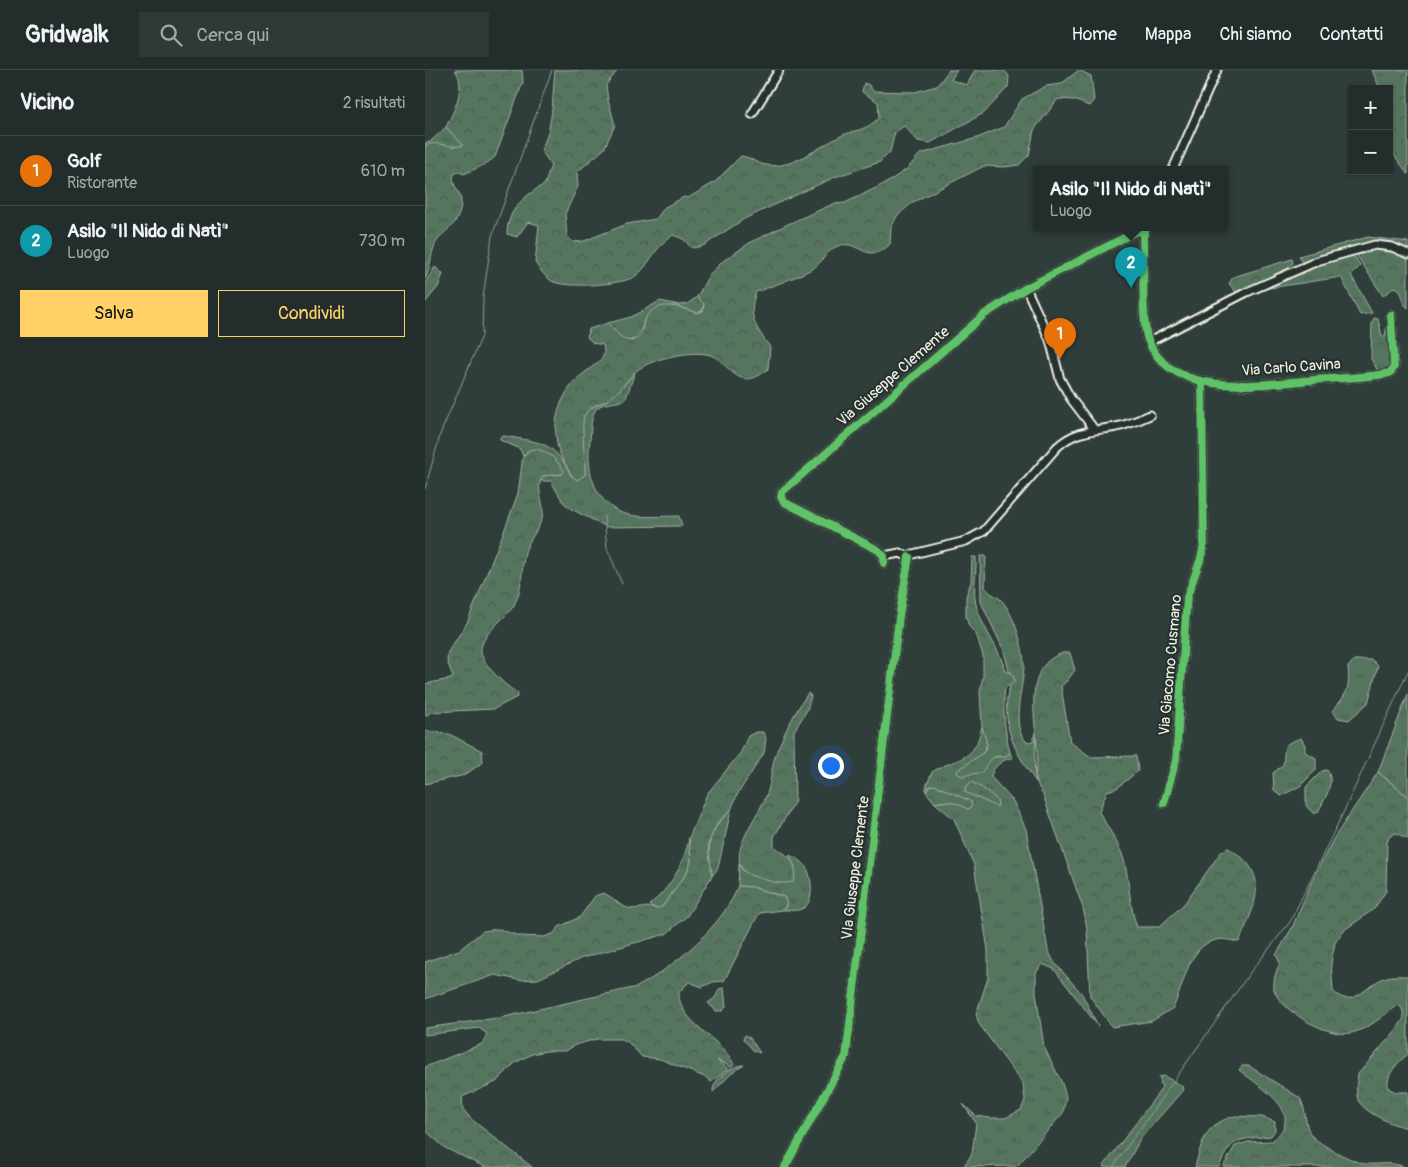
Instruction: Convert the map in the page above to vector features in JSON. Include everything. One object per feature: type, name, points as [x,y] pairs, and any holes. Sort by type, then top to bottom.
[{"type":"street","points":[[752,114],[779,70]]},
{"type":"street","points":[[1174,166],[1193,129],[1217,70]]},
{"type":"street","name":"Via Giuseppe Clemente","points":[[909,558],[900,553],[884,560],[878,550],[784,502],[781,499],[781,494],[985,314],[1026,288],[1138,231]]},
{"type":"street","points":[[1145,231],[1143,236],[1146,331],[1149,342],[1247,292],[1320,260],[1375,245],[1392,247],[1408,254]]},
{"type":"street","points":[[1026,288],[1050,340],[1060,379],[1071,399],[1094,429]]},
{"type":"street","name":"Via Carlo Cavina","points":[[1149,342],[1159,360],[1169,368],[1202,381],[1245,385],[1390,373],[1394,367],[1391,315]]},
{"type":"street","name":"Via Giacomo Cusmano","points":[[1164,803],[1176,760],[1187,597],[1204,544],[1202,381]]},
{"type":"street","points":[[909,558],[913,554],[975,537],[991,523],[1057,447],[1074,435],[1094,429],[1115,427],[1149,415]]},
{"type":"street","name":"VIa Giuseppe Clemente","points":[[785,1167],[846,1056],[898,626],[909,558]]},
{"type":"green space","points":[[455,70],[522,70],[523,82],[495,157],[484,165],[464,174],[459,172],[454,174],[454,182],[461,199],[460,211],[454,223],[435,245],[425,279],[425,146],[430,144],[463,145],[446,127],[456,106],[460,91],[460,83]]},
{"type":"green space","points":[[555,70],[618,70],[606,85],[615,125],[604,149],[577,172],[578,186],[565,214],[567,236],[573,242],[584,241],[627,224],[656,219],[665,207],[684,197],[688,198],[715,182],[741,156],[766,165],[786,164],[841,136],[868,126],[879,118],[878,102],[862,92],[864,83],[869,85],[873,91],[915,92],[937,86],[949,70],[957,70],[951,80],[967,85],[975,70],[1004,70],[1009,76],[1008,87],[984,113],[930,143],[918,141],[904,126],[895,132],[890,152],[880,162],[835,177],[744,219],[703,246],[692,248],[683,239],[673,235],[662,244],[639,273],[627,280],[606,284],[571,285],[551,281],[535,263],[539,225],[528,222],[517,237],[507,234],[510,218],[514,211],[524,198],[545,184],[551,165],[541,150],[550,121]]},
{"type":"green space","points":[[1079,70],[1091,76],[1094,100],[1089,106],[1074,100],[1058,99],[1034,130],[1029,155],[1019,165],[1004,167],[984,166],[913,202],[897,216],[891,228],[890,244],[882,250],[869,253],[851,246],[838,246],[830,250],[812,269],[756,292],[752,308],[754,321],[770,347],[768,369],[757,377],[748,379],[740,377],[714,357],[698,353],[668,357],[640,368],[616,394],[591,408],[585,414],[583,425],[585,475],[577,480],[572,476],[558,448],[556,438],[557,416],[564,396],[570,387],[603,356],[603,345],[593,343],[587,337],[589,329],[608,323],[623,338],[632,341],[641,334],[644,321],[650,312],[656,308],[669,306],[697,313],[703,311],[704,304],[697,297],[709,275],[723,261],[751,242],[833,204],[845,203],[888,182],[907,169],[920,154],[977,138],[1004,127],[1022,99],[1046,86],[1061,84]]},
{"type":"green space","points":[[1372,70],[1408,70],[1408,174],[1393,153],[1393,85],[1378,85]]},
{"type":"green space","points":[[446,127],[463,145],[456,148],[425,146],[425,143],[430,142]]},
{"type":"green space","points":[[1368,237],[1408,242],[1408,308],[1404,304],[1400,290],[1394,287],[1383,296],[1354,251],[1345,251],[1303,264],[1299,256]]},
{"type":"green space","points":[[1349,255],[1356,258],[1360,266],[1351,275],[1372,313],[1360,315],[1341,277],[1263,289],[1313,264]]},
{"type":"green space","points":[[1292,259],[1293,263],[1287,269],[1237,293],[1229,284],[1233,277]]},
{"type":"green space","points":[[435,267],[443,274],[438,287],[425,303],[425,283]]},
{"type":"green space","points":[[697,297],[704,304],[703,310],[697,313],[674,305],[644,320],[641,330],[633,339],[624,339],[608,323],[631,317],[660,301],[680,305],[687,304]]},
{"type":"green space","points":[[1374,318],[1378,319],[1382,336],[1385,336],[1387,323],[1390,327],[1392,365],[1390,368],[1378,371],[1371,359],[1372,323]]},
{"type":"green space","points":[[635,372],[626,398],[619,402],[600,406],[593,415],[589,453],[591,476],[601,496],[608,505],[618,511],[629,515],[641,516],[679,516],[682,526],[607,527],[571,509],[563,502],[551,481],[540,481],[543,476],[562,474],[527,451],[523,456],[520,449],[500,440],[500,437],[504,436],[545,445],[559,456],[572,477],[585,475],[582,439],[584,415],[587,411],[620,390]]},
{"type":"green space","points":[[531,449],[536,449],[550,455],[564,471],[562,474],[543,476],[540,490],[543,514],[540,524],[525,552],[517,599],[510,610],[489,632],[482,644],[481,651],[485,662],[502,681],[518,693],[517,697],[494,709],[432,712],[425,716],[425,684],[453,677],[447,661],[448,652],[467,623],[518,493],[523,456]]},
{"type":"green space","points":[[980,556],[986,556],[985,587],[999,598],[1009,611],[1020,639],[1024,665],[1018,717],[1019,727],[1022,736],[1027,742],[1033,741],[1035,732],[1034,769],[1036,782],[1018,753],[1010,733],[1007,699],[1012,673],[1009,671],[1004,651],[981,602]]},
{"type":"green space","points":[[972,557],[976,557],[975,591],[978,611],[1000,655],[1005,671],[1012,673],[1015,681],[1005,688],[1004,696],[1005,721],[1010,753],[1004,757],[996,756],[993,758],[982,772],[963,776],[958,774],[957,771],[984,752],[987,745],[982,726],[980,692],[983,676],[983,656],[977,636],[969,626],[966,617],[966,596],[971,582]]},
{"type":"green space","points":[[1063,653],[1070,653],[1075,670],[1061,686],[1070,742],[1091,757],[1136,756],[1138,771],[1117,788],[1107,791],[1099,812],[1122,854],[1137,927],[1159,927],[1184,904],[1221,852],[1228,848],[1242,858],[1251,868],[1255,879],[1254,903],[1239,942],[1225,939],[1216,940],[1206,944],[1199,950],[1188,968],[1173,1008],[1152,1021],[1112,1027],[1090,996],[1087,928],[1083,908],[1043,795],[1036,781],[1037,748],[1034,693],[1042,669],[1050,659]]},
{"type":"green space","points":[[1354,660],[1372,660],[1378,666],[1368,703],[1349,720],[1338,718],[1332,711],[1344,696],[1348,686],[1348,667]]},
{"type":"green space","points":[[808,693],[811,696],[807,710],[794,731],[795,801],[774,837],[774,846],[794,864],[795,875],[793,882],[775,882],[756,877],[745,871],[740,862],[740,852],[749,827],[767,794],[774,760],[781,742],[793,717]]},
{"type":"green space","points":[[1408,694],[1408,797],[1378,772]]},
{"type":"green space","points":[[982,726],[987,743],[985,750],[979,757],[1004,757],[1010,753],[1013,758],[999,764],[991,777],[1013,801],[1026,829],[1048,950],[1054,962],[1082,994],[1098,1026],[1054,969],[1042,964],[1036,973],[1036,993],[1044,1047],[1062,1083],[1066,1097],[1063,1113],[1017,1166],[963,1167],[972,1154],[976,1123],[963,1104],[976,1116],[1005,1118],[1021,1110],[1025,1100],[1023,1084],[979,1024],[976,1014],[988,978],[988,950],[974,865],[954,819],[935,803],[953,802],[970,808],[929,786],[926,792],[932,772],[970,753],[979,738]]},
{"type":"green space","points":[[425,731],[449,734],[482,751],[483,762],[465,775],[425,784]]},
{"type":"green space","points":[[756,732],[763,732],[766,738],[764,753],[737,795],[731,810],[718,822],[708,844],[712,876],[687,916],[666,934],[582,958],[538,979],[519,980],[495,975],[425,999],[425,962],[459,950],[483,931],[499,929],[519,936],[544,937],[553,934],[559,927],[580,917],[595,896],[603,893],[628,908],[649,907],[657,909],[663,906],[686,874],[691,862],[689,838],[707,794],[741,752],[748,736]]},
{"type":"green space","points":[[1301,738],[1305,745],[1305,752],[1316,758],[1316,770],[1300,786],[1281,796],[1274,790],[1273,773],[1283,765],[1285,747],[1290,742]]},
{"type":"green space","points":[[1327,770],[1330,786],[1318,812],[1314,814],[1306,806],[1306,787],[1322,771]]},
{"type":"green space","points":[[1378,772],[1408,797],[1408,839],[1396,833],[1390,836],[1387,842],[1386,891],[1374,909],[1343,931],[1335,943],[1331,963],[1333,991],[1340,996],[1353,998],[1384,978],[1408,976],[1408,1054],[1393,1069],[1389,1078],[1388,1088],[1396,1092],[1408,1092],[1408,1128],[1396,1125],[1368,1111],[1359,1102],[1357,1092],[1358,1074],[1397,1029],[1404,1018],[1402,1008],[1397,1005],[1364,1028],[1351,1033],[1342,1033],[1319,1027],[1295,1014],[1285,1006],[1274,989],[1275,976],[1280,963],[1276,955],[1292,928],[1314,876],[1334,838]]},
{"type":"green space","points":[[971,782],[993,796],[998,802],[997,807],[965,792],[965,788]]},
{"type":"green space","points":[[935,785],[972,802],[970,808],[967,809],[951,802],[935,803],[926,792],[929,786]]},
{"type":"green space","points":[[731,810],[718,868],[712,876],[709,855],[710,840],[717,826]]},
{"type":"green space","points":[[689,838],[691,862],[686,874],[663,906],[657,909],[649,905],[670,884],[684,857]]},
{"type":"green space","points":[[789,855],[803,863],[809,872],[811,892],[808,903],[803,909],[782,910],[786,907],[784,897],[752,887],[738,886],[739,864],[743,871],[795,867]]},
{"type":"green space","points":[[738,886],[752,887],[784,897],[787,904],[782,910],[760,913],[724,981],[713,982],[702,987],[689,982],[679,992],[680,1003],[685,1012],[721,1047],[734,1065],[731,1067],[717,1060],[728,1069],[711,1082],[707,1078],[660,1059],[642,1057],[628,1042],[621,1039],[597,1039],[575,1045],[566,1051],[546,1051],[532,1054],[515,1063],[496,1082],[462,1097],[463,1109],[471,1119],[532,1167],[485,1167],[445,1148],[425,1130],[425,1067],[482,1044],[487,1034],[479,1028],[425,1035],[425,1028],[504,1017],[637,987],[666,969],[696,944],[721,916]]},
{"type":"green space","points":[[724,988],[726,1007],[722,1011],[716,1011],[708,1003],[715,998],[719,989]]},
{"type":"green space","points":[[745,1035],[750,1038],[760,1053],[754,1051],[743,1039]]},
{"type":"green space","points":[[744,1065],[732,1073],[713,1092],[719,1078],[729,1070]]},
{"type":"green space","points":[[1242,1066],[1249,1066],[1300,1098],[1311,1135],[1329,1148],[1361,1163],[1390,1164],[1404,1167],[1223,1167],[1235,1146],[1248,1142],[1272,1141],[1282,1131],[1285,1121],[1283,1111],[1277,1102],[1269,1093],[1239,1070]]},
{"type":"green space","points":[[1164,1076],[1182,1086],[1183,1090],[1141,1138],[1125,1167],[1103,1167],[1162,1088],[1159,1077]]},
{"type":"green space","points":[[1235,1116],[1262,1117],[1275,1122],[1275,1130],[1271,1136],[1238,1141],[1228,1150],[1219,1167],[1195,1167],[1206,1134],[1217,1124]]},
{"type":"waterway","points":[[425,489],[441,432],[482,336],[483,298],[492,236],[552,70]]},
{"type":"waterway","points":[[604,516],[607,548],[622,584]]},
{"type":"waterway","points":[[1113,1167],[1252,970],[1290,922],[1344,811],[1408,671]]},
{"type":"cycle path","points":[[884,563],[884,556],[878,550],[784,502],[781,497],[782,492],[985,314],[1026,288],[1137,231]]},
{"type":"cycle path","points":[[1145,231],[1143,237],[1143,290],[1144,320],[1148,340],[1160,359],[1176,372],[1197,380],[1245,385],[1362,377],[1390,373],[1394,367],[1391,315]]},
{"type":"cycle path","points":[[1164,803],[1176,760],[1187,597],[1204,544],[1202,381]]},
{"type":"cycle path","points":[[785,1167],[846,1056],[899,617],[909,557]]},
{"type":"place","name":"Asilo \"Il Nido di Natì\"","points":[[1131,288]]},
{"type":"place","name":"Golf","points":[[1060,359]]}]
